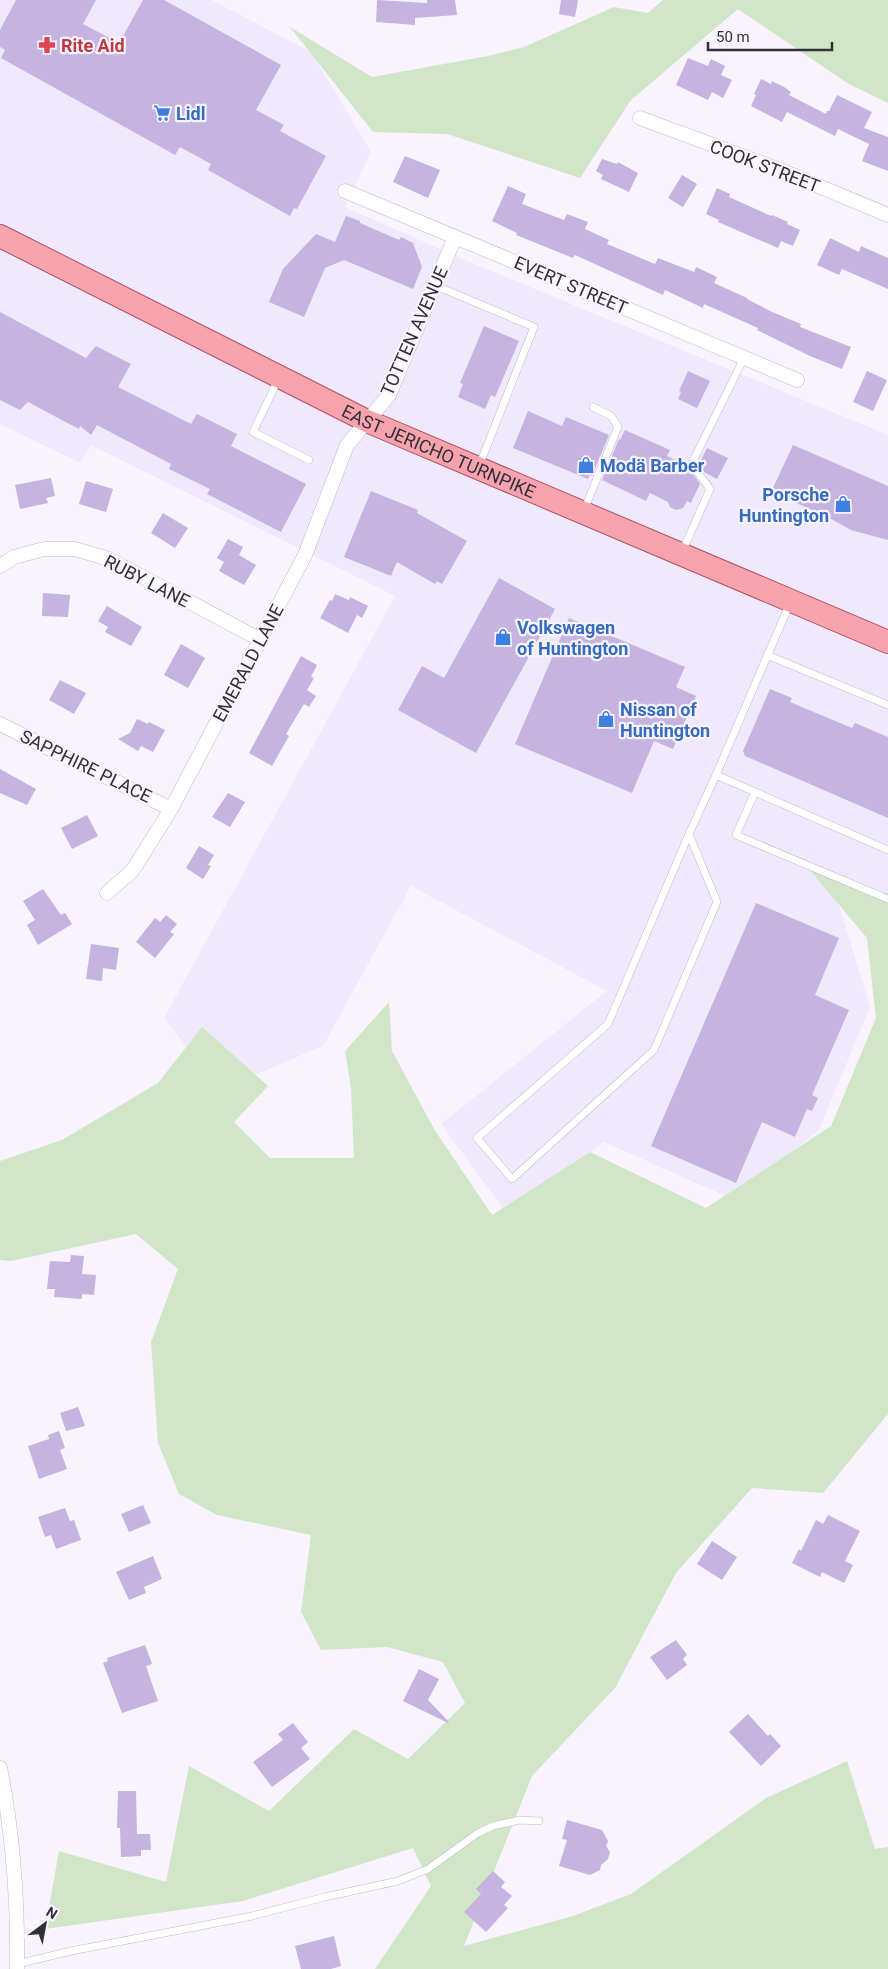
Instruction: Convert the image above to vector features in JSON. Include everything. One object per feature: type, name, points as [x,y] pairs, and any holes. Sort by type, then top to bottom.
[{"type":"main road","name":"EAST JERICHO TURNPIKE","points":[[0,236],[368,421],[888,642]]},
{"type":"street","name":"COOK STREET","points":[[640,118],[780,170],[888,215]]},
{"type":"street","name":"EVERT STREET","points":[[345,191],[797,380]]},
{"type":"street","name":"TOTTEN AVENUE","points":[[368,421],[389,396],[455,237]]},
{"type":"street","name":"EMERALD LANE","points":[[107,893],[133,870],[171,809],[305,555],[347,445],[368,421]]},
{"type":"street","name":"RUBY LANE","points":[[0,566],[14,557],[44,549],[74,549],[109,559],[261,640]]},
{"type":"street","name":"SAPPHIRE PLACE","points":[[0,724],[171,809]]},
{"type":"street","points":[[0,1772],[15,1883],[17,1966]]},
{"type":"lane","points":[[434,285],[451,294],[534,326],[478,469]]},
{"type":"lane","points":[[681,555],[710,490],[692,463],[744,358]]},
{"type":"lane","points":[[279,377],[253,432],[309,460]]},
{"type":"lane","points":[[582,513],[618,427],[611,416],[593,407]]},
{"type":"lane","points":[[689,834],[717,902],[654,1050],[512,1179],[476,1138],[608,1024],[689,834],[716,775],[790,601]]},
{"type":"lane","points":[[767,655],[888,706]]},
{"type":"lane","points":[[716,775],[888,850]]},
{"type":"lane","points":[[754,792],[736,835],[888,899]]},
{"type":"lane","points":[[17,1966],[71,1951],[252,1916],[325,1897],[398,1882],[428,1869],[478,1833],[492,1826],[519,1820],[539,1821]]},
{"type":"shaded area","points":[[0,0],[212,0],[311,52],[371,152],[345,207],[463,259],[888,435],[888,913],[835,892],[870,1007],[819,1130],[732,1199],[604,1142],[508,1215],[441,1124],[607,991],[411,886],[323,1046],[220,1090],[164,1018],[395,596],[91,445],[80,463],[0,424]]},
{"type":"green space","points":[[663,0],[888,0],[888,103],[847,83],[738,9],[631,100],[580,178],[447,134],[373,132],[290,27],[372,77],[488,56],[524,47],[614,7],[648,13]]},
{"type":"green space","points":[[809,869],[878,893],[888,893],[888,1414],[823,1493],[752,1488],[676,1573],[615,1688],[532,1776],[464,1946],[573,1916],[631,1894],[766,1798],[847,1761],[875,1849],[888,1847],[888,1969],[375,1969],[431,1886],[413,1848],[243,1901],[45,1929],[59,1851],[166,1882],[189,1766],[269,1811],[354,1729],[408,1759],[465,1703],[443,1662],[387,1647],[321,1650],[301,1612],[311,1535],[217,1515],[179,1494],[158,1443],[151,1342],[178,1269],[136,1234],[11,1261],[0,1260],[0,1161],[62,1140],[158,1083],[202,1027],[268,1086],[234,1122],[270,1158],[354,1158],[351,1088],[345,1051],[389,1002],[392,1051],[434,1129],[492,1215],[590,1152],[706,1208],[831,1126],[876,1018],[867,938]]},
{"type":"building","points":[[16,0],[96,0],[83,24],[119,43],[143,0],[164,0],[281,65],[256,110],[284,125],[280,131],[326,156],[297,209],[294,208],[290,216],[208,170],[211,164],[180,147],[175,155],[1,58],[5,50],[0,47],[0,30]]},
{"type":"building","points":[[377,0],[427,3],[427,0],[455,0],[457,15],[415,18],[415,25],[376,22]]},
{"type":"building","points":[[561,0],[578,0],[575,17],[559,14]]},
{"type":"building","points":[[688,58],[708,66],[711,59],[725,66],[721,75],[732,80],[723,98],[712,92],[708,100],[676,85]]},
{"type":"building","points":[[761,79],[771,84],[772,81],[784,87],[791,92],[789,95],[826,114],[837,95],[872,112],[864,128],[888,137],[888,171],[862,161],[869,144],[838,129],[835,136],[787,112],[782,122],[751,106]]},
{"type":"building","points":[[405,156],[440,170],[428,198],[393,182]]},
{"type":"building","points":[[602,159],[617,164],[618,162],[638,173],[629,192],[601,179],[603,175],[596,171]]},
{"type":"building","points":[[682,175],[697,184],[683,207],[668,198]]},
{"type":"building","points":[[508,186],[526,194],[522,204],[564,220],[567,214],[588,222],[585,229],[609,240],[607,244],[655,264],[658,258],[694,272],[696,267],[717,277],[714,283],[801,324],[800,327],[851,347],[842,369],[810,356],[757,330],[758,328],[704,304],[703,308],[665,290],[663,295],[575,255],[573,258],[516,235],[517,233],[492,221]]},
{"type":"building","points":[[717,188],[730,194],[729,197],[788,222],[787,224],[800,230],[793,246],[781,241],[778,248],[718,222],[719,220],[706,214]]},
{"type":"building","points":[[346,216],[399,240],[401,237],[413,243],[422,267],[413,289],[344,260],[325,268],[304,317],[269,302],[283,269],[316,234],[335,242]]},
{"type":"building","points":[[830,238],[859,252],[861,246],[888,258],[888,289],[842,269],[839,275],[817,265]]},
{"type":"building","points":[[0,312],[86,358],[96,346],[131,364],[118,387],[191,424],[197,414],[237,434],[231,446],[306,484],[281,532],[207,494],[210,489],[169,469],[171,464],[97,425],[91,435],[80,426],[79,429],[28,402],[20,410],[0,400]]},
{"type":"building","points":[[484,326],[519,341],[495,397],[491,395],[485,409],[458,397],[463,384],[460,383]]},
{"type":"building","points":[[688,371],[710,381],[697,408],[678,399],[681,392],[679,391]]},
{"type":"building","points":[[867,371],[887,380],[873,411],[853,402]]},
{"type":"building","points":[[528,411],[562,426],[566,417],[609,435],[592,476],[590,475],[588,479],[513,448]]},
{"type":"building","points":[[625,430],[670,450],[667,456],[687,465],[700,484],[691,503],[687,501],[683,508],[676,510],[670,507],[668,502],[650,493],[646,501],[602,480],[619,439]]},
{"type":"building","name":"Porsche Huntington","points":[[793,445],[888,486],[888,540],[851,530],[824,515],[771,492]]},
{"type":"building","points":[[707,448],[728,458],[717,479],[704,472],[699,464]]},
{"type":"building","points":[[51,478],[55,496],[46,498],[48,503],[20,509],[15,485]]},
{"type":"building","points":[[86,481],[113,489],[106,512],[79,504]]},
{"type":"building","points":[[371,491],[418,510],[417,513],[467,541],[442,584],[437,581],[435,584],[397,562],[391,576],[344,557]]},
{"type":"building","points":[[163,513],[188,528],[175,548],[151,533]]},
{"type":"building","points":[[228,539],[243,547],[239,555],[256,565],[244,585],[219,571],[224,562],[217,558]]},
{"type":"building","name":"Volkswagen of Huntington","points":[[499,578],[555,609],[476,753],[398,710],[422,666],[444,678]]},
{"type":"building","points":[[43,593],[70,595],[68,617],[42,616]]},
{"type":"building","points":[[335,594],[349,600],[350,597],[368,606],[362,618],[357,615],[348,633],[320,618]]},
{"type":"building","points":[[107,606],[142,627],[131,646],[105,632],[108,627],[98,621]]},
{"type":"building","name":"Nissan of Huntington","points":[[569,618],[685,667],[676,687],[696,696],[673,749],[654,741],[632,793],[515,744]]},
{"type":"building","points":[[181,644],[205,658],[188,688],[164,675]]},
{"type":"building","points":[[301,656],[317,665],[311,677],[314,678],[307,690],[316,696],[309,707],[304,704],[286,734],[289,736],[272,766],[249,753]]},
{"type":"building","points":[[60,680],[86,693],[74,714],[49,700]]},
{"type":"building","points":[[770,689],[792,698],[790,702],[852,728],[855,723],[888,737],[888,818],[745,756],[743,751]]},
{"type":"building","points":[[137,719],[148,724],[149,722],[165,730],[153,752],[141,746],[138,751],[118,739],[130,733]]},
{"type":"building","points":[[0,769],[36,789],[27,805],[0,793]]},
{"type":"building","points":[[228,793],[245,802],[230,827],[212,817]]},
{"type":"building","points":[[87,815],[98,836],[72,849],[61,828]]},
{"type":"building","points":[[199,846],[214,855],[208,865],[211,866],[203,879],[186,868]]},
{"type":"building","points":[[43,889],[61,915],[65,913],[72,924],[38,945],[27,925],[35,920],[23,901]]},
{"type":"building","points":[[756,903],[839,938],[815,995],[849,1010],[812,1095],[818,1098],[812,1111],[807,1109],[795,1137],[762,1122],[736,1183],[651,1146]]},
{"type":"building","points":[[166,915],[177,924],[170,932],[174,934],[155,958],[136,942],[155,918],[160,922]]},
{"type":"building","points":[[91,944],[119,948],[116,970],[103,968],[102,981],[86,979]]},
{"type":"building","points":[[71,1255],[84,1256],[82,1274],[96,1275],[94,1295],[82,1294],[82,1299],[54,1297],[55,1289],[47,1289],[50,1261],[70,1262]]},
{"type":"building","points":[[78,1407],[85,1426],[66,1431],[60,1413]]},
{"type":"building","points":[[59,1431],[65,1448],[60,1450],[67,1469],[39,1479],[28,1446],[49,1439],[48,1435]]},
{"type":"building","points":[[143,1505],[151,1523],[129,1532],[121,1514]]},
{"type":"building","points":[[65,1508],[70,1521],[74,1520],[81,1540],[56,1549],[51,1535],[45,1537],[38,1517]]},
{"type":"building","points":[[828,1515],[860,1531],[845,1561],[853,1565],[844,1583],[822,1572],[820,1577],[792,1563],[799,1549],[801,1551],[816,1520],[823,1524]]},
{"type":"building","points":[[712,1541],[737,1557],[722,1580],[697,1564]]},
{"type":"building","points":[[153,1556],[162,1579],[144,1587],[146,1593],[129,1600],[116,1572]]},
{"type":"building","points":[[676,1640],[687,1655],[683,1659],[687,1665],[667,1680],[650,1657]]},
{"type":"building","points":[[145,1645],[152,1664],[146,1666],[158,1701],[122,1713],[103,1663],[108,1661],[107,1658]]},
{"type":"building","points":[[419,1669],[439,1679],[428,1700],[448,1723],[403,1701]]},
{"type":"building","points":[[748,1714],[768,1736],[770,1734],[781,1746],[761,1766],[729,1732]]},
{"type":"building","points":[[293,1723],[308,1742],[301,1748],[310,1759],[272,1787],[253,1762],[283,1740],[278,1734]]},
{"type":"building","points":[[118,1791],[136,1791],[137,1834],[150,1834],[151,1850],[141,1850],[141,1856],[121,1857],[120,1828],[117,1828]]},
{"type":"building","points":[[567,1820],[602,1830],[608,1841],[606,1846],[610,1852],[608,1859],[601,1865],[600,1870],[590,1875],[559,1866],[567,1840],[562,1839]]},
{"type":"building","points":[[493,1871],[505,1882],[501,1887],[512,1896],[504,1905],[508,1908],[486,1932],[464,1912],[481,1894],[476,1889]]},
{"type":"building","points":[[334,1936],[341,1966],[331,1969],[301,1969],[295,1946]]},
{"type":"place","name":"Rite Aid","points":[[47,45]]},
{"type":"place","name":"Lidl","points":[[162,113]]},
{"type":"place","name":"Modä Barber","points":[[586,465]]},
{"type":"place","name":"Porsche Huntington","points":[[843,504]]},
{"type":"place","name":"Volkswagen of Huntington","points":[[503,637]]},
{"type":"place","name":"Nissan of Huntington","points":[[606,719]]}]
